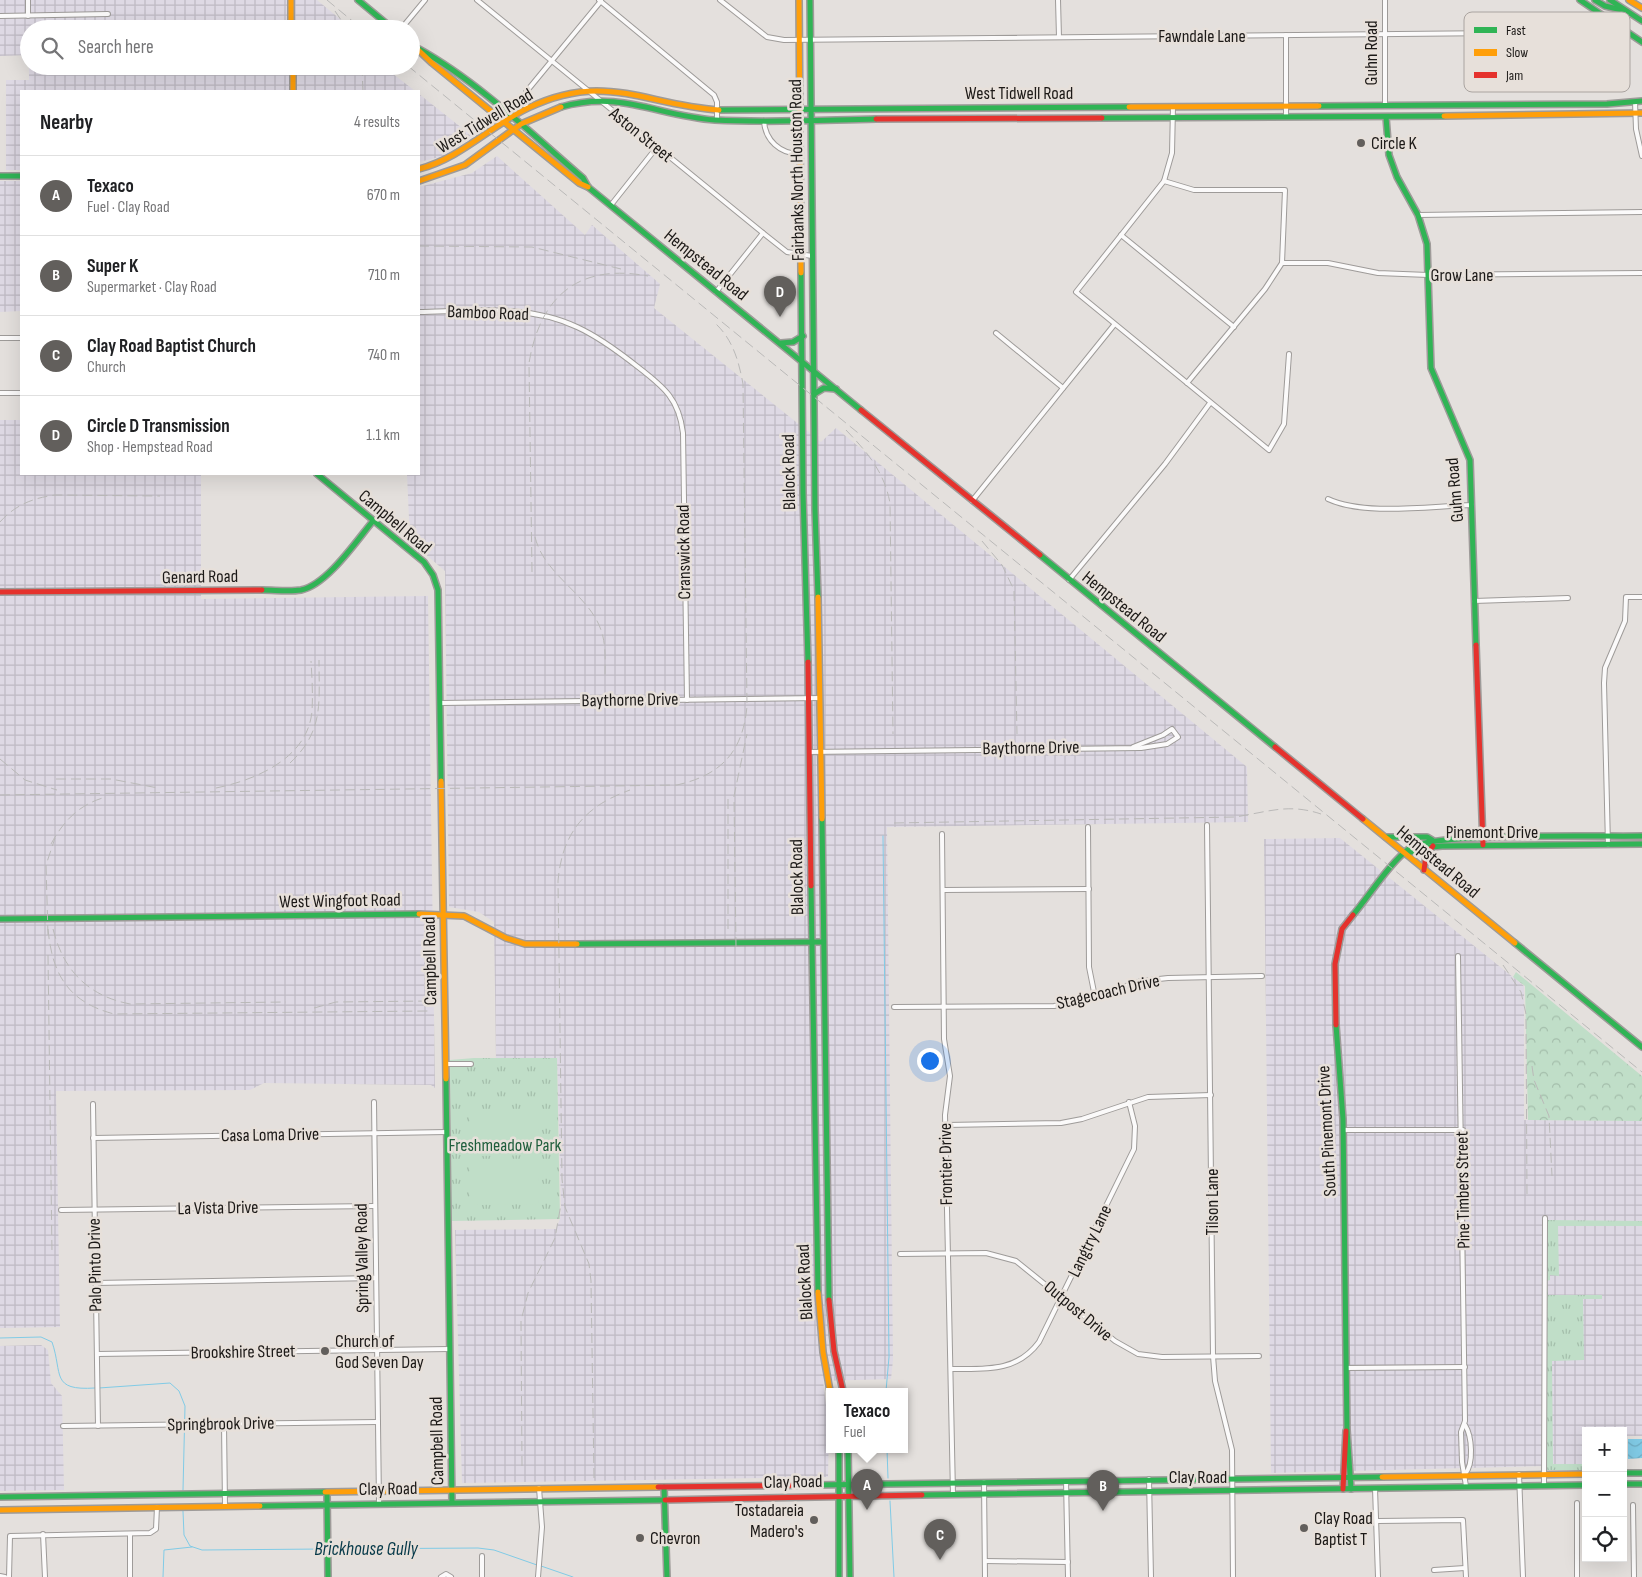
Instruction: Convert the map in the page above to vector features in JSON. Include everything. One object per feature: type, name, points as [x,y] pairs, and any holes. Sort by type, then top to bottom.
[{"type":"main road","points":[[291,0],[291,20]]},
{"type":"main road","points":[[358,0],[382,20]]},
{"type":"main road","name":"Fairbanks North Houston Road","points":[[799,0],[803,361]]},
{"type":"main road","name":"Fairbanks North Houston Road","points":[[810,0],[810,169],[814,370]]},
{"type":"main road","points":[[1580,0],[1597,12]]},
{"type":"main road","points":[[1595,0],[1605,6],[1627,11]]},
{"type":"main road","points":[[1610,0],[1627,11]]},
{"type":"main road","points":[[1629,0],[1642,8]]},
{"type":"main road","points":[[1630,13],[1642,21]]},
{"type":"main road","points":[[1630,34],[1642,42]]},
{"type":"main road","name":"Hempstead Road","points":[[420,50],[454,73],[512,117],[583,178],[588,187]]},
{"type":"main road","name":"Hempstead Road","points":[[420,51],[450,78],[579,183],[588,187],[611,205],[803,361],[1642,1047]]},
{"type":"main road","points":[[450,78],[454,73]]},
{"type":"main road","points":[[292,75],[293,90]]},
{"type":"main road","name":"West Tidwell Road","points":[[420,170],[439,164],[458,155],[526,109],[568,93],[587,91],[618,90],[689,107],[718,110],[959,107],[1385,106],[1642,101]]},
{"type":"main road","points":[[654,109],[657,98]]},
{"type":"main road","name":"West Tidwell Road","points":[[420,181],[460,167],[520,125],[571,105],[598,100],[622,102],[686,117],[764,121],[1030,117],[1386,117],[1642,113]]},
{"type":"main road","points":[[1553,115],[1554,104]]},
{"type":"main road","points":[[1469,105],[1469,116]]},
{"type":"main road","points":[[959,107],[961,118]]},
{"type":"main road","points":[[1030,107],[1030,117]]},
{"type":"main road","points":[[1100,118],[1101,107]]},
{"type":"main road","points":[[1228,107],[1228,118]]},
{"type":"main road","points":[[886,119],[888,108]]},
{"type":"main road","name":"Guhn Road","points":[[1386,117],[1389,155],[1393,168],[1418,215],[1426,244],[1431,368],[1470,460],[1483,845]]},
{"type":"main road","points":[[800,154],[805,157],[810,169]]},
{"type":"main road","points":[[561,168],[566,163]]},
{"type":"main road","points":[[0,176],[20,176]]},
{"type":"main road","points":[[780,343],[793,342],[803,336]]},
{"type":"main road","name":"Blalock Road","points":[[803,361],[802,449],[807,614],[817,1285],[822,1352],[830,1388]]},
{"type":"main road","name":"Blalock Road","points":[[814,370],[828,1285],[834,1351],[841,1388]]},
{"type":"main road","points":[[814,394],[824,388],[836,389]]},
{"type":"main road","points":[[802,449],[815,449]]},
{"type":"main road","name":"Campbell Road","points":[[318,475],[424,562],[433,576],[439,596],[452,1502]]},
{"type":"main road","name":"Genard Road","points":[[0,592],[302,590],[311,586],[329,570],[373,521]]},
{"type":"main road","points":[[804,531],[816,531]]},
{"type":"main road","points":[[807,614],[819,614]]},
{"type":"main road","name":"Pinemont Drive","points":[[1405,854],[1433,843],[1483,838],[1642,836]]},
{"type":"main road","points":[[1386,837],[1427,838],[1433,843],[1426,855],[1424,870]]},
{"type":"main road","points":[[810,843],[822,843]]},
{"type":"main road","name":"Pinemont Drive","points":[[1433,843],[1483,845],[1642,844]]},
{"type":"main road","name":"South Pinemont Drive","points":[[1351,1489],[1347,1430],[1344,1130],[1336,1044],[1336,952],[1342,929],[1405,854]]},
{"type":"main road","name":"West Wingfoot Road","points":[[0,919],[460,914],[472,918],[503,937],[526,944],[823,942]]},
{"type":"main road","points":[[813,1009],[824,1009]]},
{"type":"main road","points":[[814,1079],[826,1079]]},
{"type":"main road","points":[[815,1149],[826,1149]]},
{"type":"main road","points":[[816,1220],[827,1220]]},
{"type":"main road","points":[[817,1285],[828,1285]]},
{"type":"main road","points":[[822,1352],[834,1351]]},
{"type":"main road","name":"South Pinemont Drive","points":[[1344,1488],[1344,1438],[1347,1430]]},
{"type":"main road","points":[[839,1453],[839,1577]]},
{"type":"main road","points":[[848,1453],[850,1577]]},
{"type":"main road","points":[[1627,1473],[1642,1473]]},
{"type":"main road","name":"Clay Road","points":[[0,1497],[1149,1478],[1582,1474]]},
{"type":"main road","points":[[907,1482],[907,1494]]},
{"type":"main road","points":[[1627,1484],[1642,1484]]},
{"type":"main road","points":[[784,1485],[784,1496]]},
{"type":"main road","name":"Clay Road","points":[[0,1510],[509,1500],[1582,1485]]},
{"type":"main road","points":[[735,1486],[735,1497]]},
{"type":"main road","points":[[664,1487],[667,1577]]},
{"type":"main road","points":[[509,1500],[512,1489]]},
{"type":"main road","points":[[327,1493],[328,1577]]},
{"type":"main road","points":[[80,1508],[81,1497]]},
{"type":"main road","points":[[839,1566],[850,1566]]},
{"type":"street","points":[[28,0],[28,16]]},
{"type":"street","points":[[408,20],[425,0]]},
{"type":"street","name":"Aston Street","points":[[478,0],[598,100],[787,252],[801,256],[812,256]]},
{"type":"street","points":[[526,109],[526,92],[600,0],[714,95],[718,110],[717,120]]},
{"type":"street","name":"Fawndale Lane","points":[[720,0],[767,37],[799,40],[1464,34]]},
{"type":"street","points":[[1058,0],[1058,37]]},
{"type":"street","name":"Guhn Road","points":[[1384,0],[1385,106]]},
{"type":"street","points":[[0,16],[108,14]]},
{"type":"street","points":[[1286,35],[1286,117]]},
{"type":"street","points":[[1635,102],[1635,114],[1642,156]]},
{"type":"street","points":[[1172,107],[1171,162],[1164,181],[1076,292],[1269,450],[1284,424],[1289,354]]},
{"type":"street","points":[[764,121],[764,131],[768,139],[786,152],[800,154]]},
{"type":"street","points":[[611,205],[657,147]]},
{"type":"street","points":[[1164,181],[1194,190],[1286,190],[1282,263],[1234,327],[1187,383]]},
{"type":"street","points":[[1418,215],[1642,212]]},
{"type":"street","points":[[716,292],[763,233]]},
{"type":"street","points":[[1121,235],[1234,327]]},
{"type":"street","name":"Grow Lane","points":[[1282,263],[1328,263],[1378,273],[1428,275],[1642,272]]},
{"type":"street","name":"Bamboo Road","points":[[420,312],[516,311],[543,316],[576,326],[605,342],[636,365],[657,382],[676,405]]},
{"type":"street","points":[[972,500],[1114,325]]},
{"type":"street","points":[[996,333],[1063,388]]},
{"type":"street","points":[[0,338],[20,338]]},
{"type":"street","points":[[0,393],[20,393]]},
{"type":"street","points":[[1069,580],[1164,464],[1210,403]]},
{"type":"street","name":"Cranswick Road","points":[[676,405],[683,434],[687,700]]},
{"type":"street","points":[[1328,499],[1339,505],[1359,508],[1472,505]]},
{"type":"street","points":[[1608,845],[1605,668],[1625,620],[1626,597],[1642,597]]},
{"type":"street","points":[[1474,601],[1568,598]]},
{"type":"street","name":"Baythorne Drive","points":[[441,703],[820,698]]},
{"type":"street","name":"Baythorne Drive","points":[[809,752],[1154,747],[1167,744],[1178,737],[1172,729],[1152,740],[1133,747]]},
{"type":"street","name":"Tilson Lane","points":[[1207,825],[1213,1356],[1215,1381],[1232,1450],[1233,1577]]},
{"type":"street","points":[[1088,827],[1089,967],[1095,997]]},
{"type":"street","name":"Frontier Drive","points":[[942,834],[945,1051],[950,1076],[946,1125],[948,1334],[952,1369],[953,1494]]},
{"type":"street","points":[[943,890],[1089,889]]},
{"type":"street","name":"Pine Timbers Street","points":[[1458,956],[1463,1130],[1465,1425],[1469,1432],[1470,1454],[1469,1470],[1465,1474]]},
{"type":"street","name":"Stagecoach Drive","points":[[894,1007],[1054,1006],[1095,997],[1141,981],[1262,976]]},
{"type":"street","points":[[446,1064],[471,1064]]},
{"type":"street","points":[[946,1125],[1061,1123],[1082,1119],[1129,1102],[1160,1096],[1211,1095]]},
{"type":"street","name":"Spring Valley Road","points":[[374,1102],[379,1503]]},
{"type":"street","name":"Langtry Lane","points":[[952,1369],[1002,1368],[1024,1359],[1039,1342],[1134,1149],[1135,1126],[1129,1102]]},
{"type":"street","name":"Palo Pinto Drive","points":[[93,1104],[98,1426]]},
{"type":"street","points":[[1344,1130],[1463,1130]]},
{"type":"street","name":"Casa Loma Drive","points":[[93,1138],[447,1132]]},
{"type":"street","name":"La Vista Drive","points":[[61,1210],[375,1206]]},
{"type":"street","points":[[1544,1218],[1544,1486]]},
{"type":"street","name":"Outpost Drive","points":[[900,1254],[986,1253],[1010,1259],[1030,1271],[1130,1351],[1146,1356],[1259,1356]]},
{"type":"street","points":[[96,1283],[376,1278]]},
{"type":"street","name":"Brookshire Street","points":[[97,1354],[450,1349]]},
{"type":"street","points":[[1346,1368],[1465,1367]]},
{"type":"street","name":"Springbrook Drive","points":[[63,1426],[378,1422]]},
{"type":"street","points":[[224,1424],[225,1506]]},
{"type":"street","name":"Pine Timbers Street","points":[[1465,1425],[1461,1432],[1462,1470],[1465,1474],[1466,1486]]},
{"type":"street","points":[[1519,1474],[1523,1577]]},
{"type":"street","points":[[1149,1478],[1150,1577]]},
{"type":"street","points":[[1066,1480],[1068,1577]]},
{"type":"street","points":[[984,1481],[985,1577]]},
{"type":"street","points":[[538,1577],[542,1527],[539,1488]]},
{"type":"street","points":[[1375,1488],[1378,1521],[1378,1577]]},
{"type":"street","points":[[1576,1503],[1577,1577]]},
{"type":"street","points":[[1633,1505],[1634,1577]]},
{"type":"street","points":[[9,1577],[10,1536],[150,1532],[156,1529],[157,1506]]},
{"type":"street","points":[[1378,1521],[1463,1520],[1466,1577]]},
{"type":"street","points":[[44,1534],[45,1577]]},
{"type":"street","points":[[130,1534],[130,1577]]},
{"type":"street","points":[[482,1556],[482,1577]]},
{"type":"street","points":[[985,1561],[1068,1562]]},
{"type":"street","points":[[1434,1570],[1465,1568]]},
{"type":"street","points":[[441,1577],[446,1574],[451,1577]]},
{"type":"street","points":[[0,1576],[5,1577]]},
{"type":"shaded area","points":[[0,0],[317,0],[341,20],[20,20],[20,55],[0,56]]},
{"type":"shaded area","points":[[29,75],[395,75],[414,90],[20,90],[20,170],[6,170],[6,80],[29,80]]},
{"type":"shaded area","points":[[420,95],[472,136],[444,156],[420,162]]},
{"type":"shaded area","points":[[497,156],[585,235],[592,225],[660,284],[654,308],[821,442],[836,428],[1247,767],[1248,822],[887,827],[893,1360],[891,1379],[823,1381],[826,1405],[826,1453],[828,1453],[828,1477],[462,1483],[455,1230],[556,1229],[560,1219],[561,1206],[557,1058],[496,1058],[494,922],[479,912],[449,907],[445,571],[410,541],[407,475],[420,475],[420,187],[472,173]]},
{"type":"shaded area","points":[[0,181],[20,181],[20,311],[0,312]]},
{"type":"shaded area","points":[[0,420],[20,420],[20,475],[201,475],[201,599],[428,596],[435,1088],[431,1085],[264,1083],[250,1090],[56,1091],[60,1327],[0,1328]]},
{"type":"shaded area","points":[[1340,838],[1524,986],[1524,1120],[1642,1121],[1642,1436],[1627,1436],[1627,1427],[1582,1427],[1582,1465],[1271,1473],[1264,839]]},
{"type":"shaded area","points":[[41,1345],[48,1350],[51,1383],[62,1396],[64,1490],[0,1491],[0,1346]]},
{"type":"green space","points":[[1516,972],[1642,1076],[1642,1121],[1528,1120],[1525,986],[1513,977]]},
{"type":"green space","name":"Freshmeadow Park","points":[[474,1058],[557,1058],[560,1219],[451,1221],[450,1060]]},
{"type":"green space","points":[[470,1111],[538,1111],[539,1155],[470,1156]]},
{"type":"green space","points":[[470,1159],[538,1159],[539,1204],[470,1205]]},
{"type":"green space","points":[[1546,1220],[1642,1221],[1642,1226],[1558,1226],[1559,1276],[1550,1275],[1550,1280],[1547,1281],[1548,1295],[1602,1295],[1602,1299],[1583,1299],[1584,1360],[1552,1361],[1553,1464],[1582,1464],[1582,1470],[1547,1470]]},
{"type":"water","points":[[1628,1439],[1642,1439],[1642,1458],[1628,1459]]},
{"type":"waterway","points":[[883,836],[889,1357],[886,1388]]},
{"type":"waterway","name":"Brickhouse Gully","points":[[0,1338],[41,1337],[52,1342],[61,1378],[65,1383],[71,1387],[95,1388]]},
{"type":"waterway","name":"Brickhouse Gully","points":[[99,1388],[170,1383],[179,1391],[185,1406],[183,1490]]},
{"type":"waterway","points":[[887,1453],[888,1478]]},
{"type":"waterway","points":[[890,1501],[894,1577]]},
{"type":"waterway","name":"Brickhouse Gully","points":[[183,1511],[184,1535],[190,1546],[202,1550],[325,1549]]},
{"type":"waterway","points":[[163,1577],[164,1550],[192,1547]]},
{"type":"waterway","name":"Brickhouse Gully","points":[[329,1549],[478,1548],[494,1550],[537,1565]]},
{"type":"waterway","name":"Brickhouse Gully","points":[[541,1566],[573,1577]]},
{"type":"railway","points":[[327,0],[351,20]]},
{"type":"railway","points":[[335,11],[341,20]]},
{"type":"railway","points":[[362,75],[363,90]]},
{"type":"railway","points":[[419,75],[1642,1072]]},
{"type":"railway","points":[[420,246],[532,247],[621,269]]},
{"type":"railway","points":[[532,572],[529,363],[534,339],[553,303],[567,290],[583,280],[602,275],[624,273],[648,276]]},
{"type":"railway","points":[[0,795],[677,785],[692,781],[717,768],[735,749],[745,722],[747,706],[743,384],[731,344],[716,324]]},
{"type":"railway","points":[[846,430],[874,463],[884,481],[890,503],[893,734]]},
{"type":"railway","points":[[0,522],[25,503],[55,495],[160,496]]},
{"type":"railway","points":[[535,537],[540,551],[549,564],[590,610],[598,623],[604,642],[605,676]]},
{"type":"railway","points":[[982,541],[1002,565],[1014,590],[1017,734]]},
{"type":"railway","points":[[290,763],[301,751],[314,728],[319,703],[319,660]]},
{"type":"railway","points":[[216,788],[263,773],[278,764],[301,742],[308,727],[312,711],[311,661]]},
{"type":"railway","points":[[736,947],[734,796],[747,734]]},
{"type":"railway","points":[[0,759],[25,780],[57,790]]},
{"type":"railway","points":[[56,779],[111,779],[158,788]]},
{"type":"railway","points":[[594,1478],[591,1281],[589,1264],[565,1207],[562,1179],[558,881],[560,864],[565,849],[571,835],[579,824],[588,813],[600,804],[630,790]]},
{"type":"railway","points":[[51,844],[67,820],[74,814],[88,804],[106,797]]},
{"type":"railway","points":[[728,799],[728,929]]},
{"type":"railway","points":[[894,823],[1235,817],[1288,809],[1321,814]]},
{"type":"railway","points":[[48,935],[46,865],[55,838]]},
{"type":"railway","points":[[48,929],[54,960],[65,984],[85,1002],[114,1014],[429,1011]]},
{"type":"railway","points":[[53,929],[57,944],[71,969],[90,988],[115,1000],[130,1004],[286,1002]]},
{"type":"railway","points":[[48,955],[52,1253]]},
{"type":"railway","points":[[1503,965],[1521,992],[1526,1014],[1527,1199]]},
{"type":"railway","points":[[314,1008],[336,1002],[430,1001]]},
{"type":"railway","points":[[1532,1066],[1534,1080],[1549,1116],[1552,1176]]},
{"type":"railway","points":[[522,1466],[521,1321],[528,1293],[555,1238],[561,1204]]},
{"type":"traffic: fast","points":[[358,0],[382,20]]},
{"type":"traffic: fast","points":[[810,0],[815,510],[818,597]]},
{"type":"traffic: fast","points":[[1580,0],[1598,12]]},
{"type":"traffic: fast","points":[[1595,0],[1605,6],[1622,10]]},
{"type":"traffic: fast","points":[[1610,0],[1628,12]]},
{"type":"traffic: fast","points":[[1630,13],[1642,21]]},
{"type":"traffic: fast","points":[[1630,34],[1642,42]]},
{"type":"traffic: fast","points":[[420,50],[441,62],[504,109],[583,178],[588,187],[861,410]]},
{"type":"traffic: fast","points":[[561,107],[602,101],[639,106],[694,118],[715,120],[876,119]]},
{"type":"traffic: fast","points":[[1319,106],[1607,104],[1642,101]]},
{"type":"traffic: fast","points":[[719,110],[1129,107]]},
{"type":"traffic: fast","points":[[1102,118],[1444,116]]},
{"type":"traffic: fast","points":[[1386,117],[1389,155],[1397,177],[1418,215],[1427,244],[1431,368],[1470,460],[1476,645]]},
{"type":"traffic: fast","points":[[0,176],[20,176]]},
{"type":"traffic: fast","points":[[801,273],[803,493],[808,662]]},
{"type":"traffic: fast","points":[[781,343],[793,342],[803,336]]},
{"type":"traffic: fast","points":[[814,394],[824,388],[836,389]]},
{"type":"traffic: fast","points":[[318,475],[424,562],[433,575],[438,590],[441,781]]},
{"type":"traffic: fast","points":[[262,590],[296,591],[321,580],[341,561],[373,521]]},
{"type":"traffic: fast","points":[[1040,555],[1275,747]]},
{"type":"traffic: fast","points":[[822,819],[829,1300]]},
{"type":"traffic: fast","points":[[1353,915],[1395,861],[1410,848],[1425,843],[1483,837],[1642,836]]},
{"type":"traffic: fast","points":[[1386,837],[1427,837],[1432,840]]},
{"type":"traffic: fast","points":[[1406,854],[1422,848],[1442,846],[1642,844]]},
{"type":"traffic: fast","points":[[811,886],[818,1292]]},
{"type":"traffic: fast","points":[[0,919],[419,914]]},
{"type":"traffic: fast","points":[[577,944],[823,942]]},
{"type":"traffic: fast","points":[[1515,943],[1642,1047]]},
{"type":"traffic: fast","points":[[1336,1025],[1343,1119],[1347,1430],[1351,1489]]},
{"type":"traffic: fast","points":[[446,1079],[452,1502]]},
{"type":"traffic: fast","points":[[839,1453],[839,1577]]},
{"type":"traffic: fast","points":[[848,1453],[850,1577]]},
{"type":"traffic: fast","points":[[1627,1473],[1642,1473]]},
{"type":"traffic: fast","points":[[815,1485],[1382,1477]]},
{"type":"traffic: fast","points":[[1627,1484],[1642,1484]]},
{"type":"traffic: fast","points":[[922,1495],[1582,1485]]},
{"type":"traffic: fast","points":[[664,1487],[667,1577]]},
{"type":"traffic: fast","points":[[0,1497],[325,1492]]},
{"type":"traffic: fast","points":[[327,1493],[328,1577]]},
{"type":"traffic: fast","points":[[260,1506],[665,1500]]},
{"type":"traffic: slow","points":[[291,0],[291,20]]},
{"type":"traffic: slow","points":[[799,0],[801,273]]},
{"type":"traffic: slow","points":[[1629,0],[1642,8]]},
{"type":"traffic: slow","points":[[420,52],[579,183],[588,187]]},
{"type":"traffic: slow","points":[[293,75],[293,90]]},
{"type":"traffic: slow","points":[[420,169],[462,150],[514,115],[528,108],[555,97],[580,92],[624,93],[692,107],[719,110]]},
{"type":"traffic: slow","points":[[1129,107],[1319,106]]},
{"type":"traffic: slow","points":[[420,181],[465,165],[521,124],[561,107]]},
{"type":"traffic: slow","points":[[1444,116],[1642,113]]},
{"type":"traffic: slow","points":[[818,597],[822,819]]},
{"type":"traffic: slow","points":[[441,781],[446,1079]]},
{"type":"traffic: slow","points":[[1363,819],[1515,943]]},
{"type":"traffic: slow","points":[[419,914],[464,916],[506,938],[525,944],[577,944]]},
{"type":"traffic: slow","points":[[818,1292],[823,1352],[829,1388]]},
{"type":"traffic: slow","points":[[1382,1477],[1582,1474]]},
{"type":"traffic: slow","points":[[325,1492],[658,1487]]},
{"type":"traffic: slow","points":[[0,1510],[260,1506]]},
{"type":"traffic: jam","points":[[876,119],[1102,118]]},
{"type":"traffic: jam","points":[[861,410],[1040,555]]},
{"type":"traffic: jam","points":[[0,592],[262,590]]},
{"type":"traffic: jam","points":[[1476,645],[1483,845]]},
{"type":"traffic: jam","points":[[808,662],[811,886]]},
{"type":"traffic: jam","points":[[1275,747],[1363,819]]},
{"type":"traffic: jam","points":[[1424,870],[1426,855],[1433,846]]},
{"type":"traffic: jam","points":[[1336,1025],[1335,964],[1342,929],[1353,915]]},
{"type":"traffic: jam","points":[[829,1300],[834,1351],[842,1388]]},
{"type":"traffic: jam","points":[[1343,1489],[1346,1431]]},
{"type":"traffic: jam","points":[[658,1487],[815,1485]]},
{"type":"traffic: jam","points":[[665,1500],[922,1495]]},
{"type":"place","name":"Circle K","points":[[1361,143]]},
{"type":"place","name":"Circle D Transmission","points":[[780,317]]},
{"type":"place","name":"Church of God Seven Day","points":[[325,1351]]},
{"type":"place","name":"Texaco","points":[[867,1510]]},
{"type":"place","name":"Super K","points":[[1103,1511]]},
{"type":"place","name":"Tostadareia Madero's","points":[[814,1520]]},
{"type":"place","name":"Clay Road Baptist T","points":[[1304,1528]]},
{"type":"place","name":"Chevron","points":[[640,1538]]},
{"type":"place","name":"Clay Road Baptist Church","points":[[940,1560]]}]
